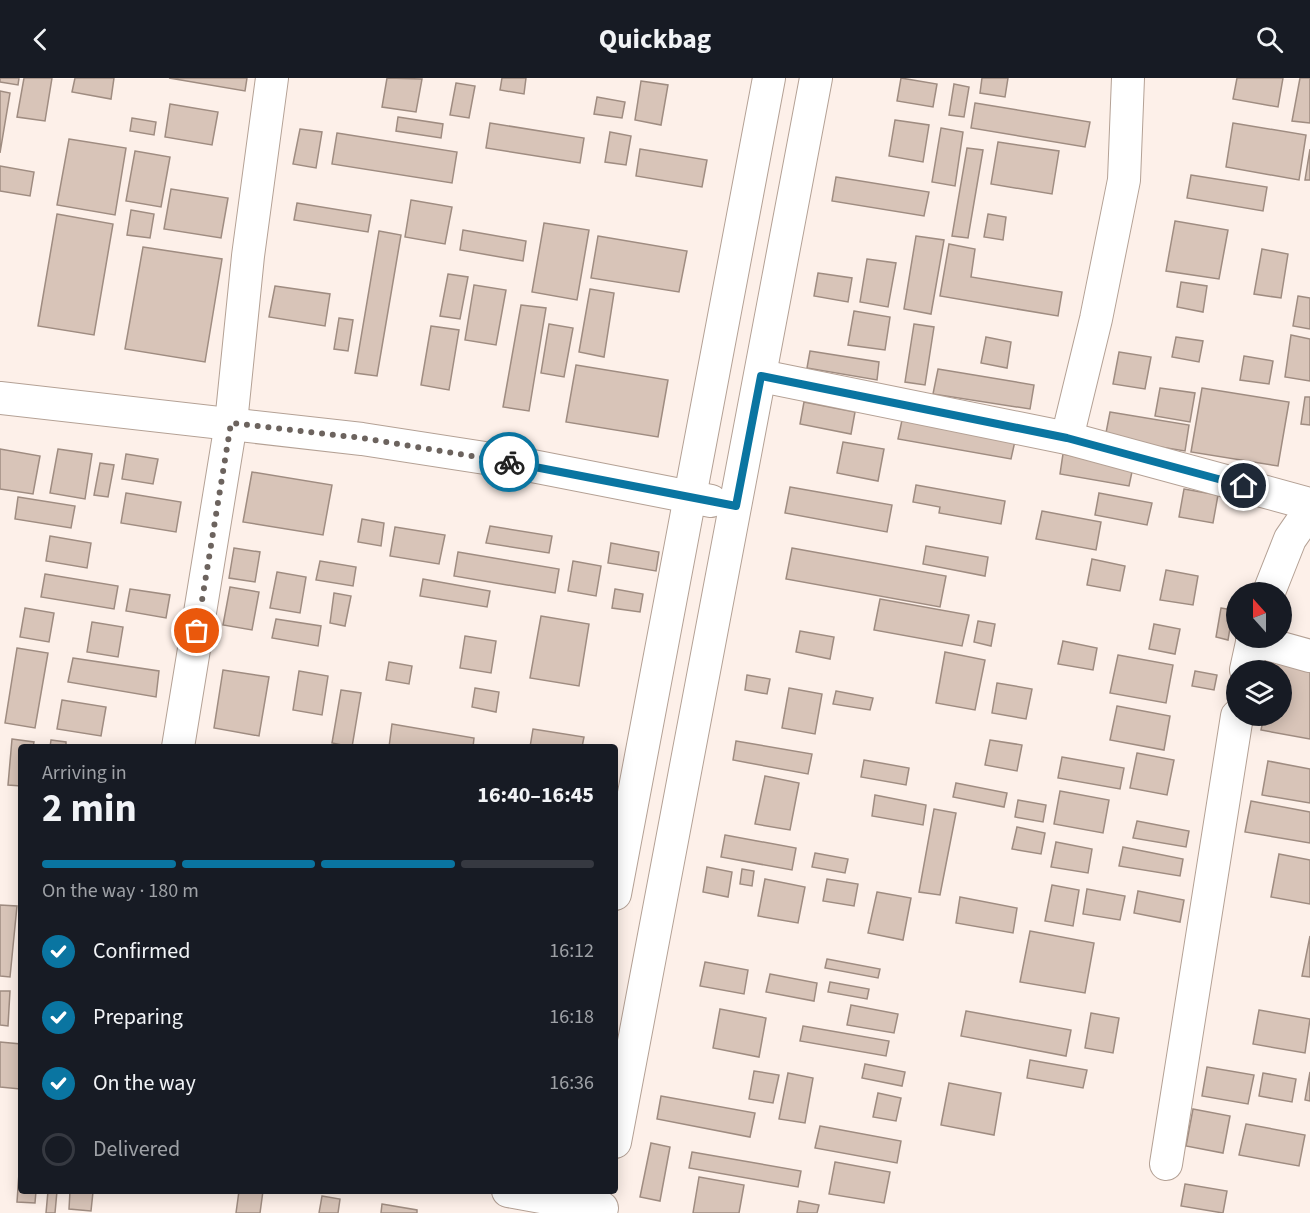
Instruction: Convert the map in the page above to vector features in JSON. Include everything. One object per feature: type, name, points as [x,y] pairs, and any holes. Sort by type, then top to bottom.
[{"type":"street","points":[[178,744],[231,423],[248,256],[272,78]]},
{"type":"street","points":[[618,878],[770,78]]},
{"type":"street","points":[[618,1126],[816,78]]},
{"type":"street","points":[[1067,438],[1096,319],[1124,180],[1128,78]]},
{"type":"street","points":[[761,376],[1067,438],[1310,504]]},
{"type":"street","points":[[0,398],[362,438],[518,463],[736,506]]},
{"type":"street","points":[[1273,582],[1290,538],[1310,510]]},
{"type":"street","points":[[1283,648],[1310,656]]},
{"type":"street","points":[[1166,1164],[1235,726]]},
{"type":"street","points":[[522,1194],[556,1201],[603,1204]]},
{"type":"building","points":[[0,78],[19,78],[18,85],[0,82]]},
{"type":"building","points":[[24,78],[52,78],[45,121],[17,117]]},
{"type":"building","points":[[75,78],[114,78],[111,99],[72,92]]},
{"type":"building","points":[[169,78],[247,78],[245,91]]},
{"type":"building","points":[[387,78],[422,79],[416,112],[382,107]]},
{"type":"building","points":[[502,78],[526,78],[524,94],[500,90]]},
{"type":"building","points":[[901,78],[937,84],[933,107],[897,101]]},
{"type":"building","points":[[982,78],[1008,78],[1005,97],[980,93]]},
{"type":"building","points":[[1237,78],[1283,78],[1278,107],[1233,99]]},
{"type":"building","points":[[1300,78],[1310,78],[1310,123],[1292,121]]},
{"type":"building","points":[[641,81],[668,85],[661,125],[635,120]]},
{"type":"building","points":[[456,83],[475,86],[469,118],[450,115]]},
{"type":"building","points":[[954,84],[969,87],[964,117],[949,115]]},
{"type":"building","points":[[0,91],[10,93],[0,153]]},
{"type":"building","points":[[597,97],[625,102],[622,118],[594,114]]},
{"type":"building","points":[[975,103],[1090,122],[1085,147],[971,128]]},
{"type":"building","points":[[170,104],[218,112],[212,145],[165,137]]},
{"type":"building","points":[[398,117],[443,124],[441,138],[396,131]]},
{"type":"building","points":[[132,118],[156,122],[154,135],[130,131]]},
{"type":"building","points":[[895,120],[929,125],[923,162],[889,156]]},
{"type":"building","points":[[490,123],[584,138],[580,163],[486,148]]},
{"type":"building","points":[[1233,123],[1306,135],[1299,180],[1226,167]]},
{"type":"building","points":[[941,128],[963,132],[955,186],[932,182]]},
{"type":"building","points":[[300,129],[322,132],[316,168],[293,164]]},
{"type":"building","points":[[610,132],[631,136],[626,165],[605,162]]},
{"type":"building","points":[[337,133],[457,152],[452,183],[332,164]]},
{"type":"building","points":[[69,139],[126,148],[115,215],[57,205]]},
{"type":"building","points":[[998,142],[1059,151],[1052,194],[991,184]]},
{"type":"building","points":[[967,148],[983,150],[968,238],[952,236]]},
{"type":"building","points":[[640,149],[707,160],[702,187],[636,176]]},
{"type":"building","points":[[1310,149],[1310,180],[1305,180]]},
{"type":"building","points":[[135,151],[170,157],[161,207],[126,201]]},
{"type":"building","points":[[0,166],[34,172],[30,196],[0,191]]},
{"type":"building","points":[[1191,175],[1267,187],[1263,211],[1187,198]]},
{"type":"building","points":[[836,177],[929,192],[924,216],[832,201]]},
{"type":"building","points":[[171,189],[228,198],[221,238],[164,229]]},
{"type":"building","points":[[411,200],[452,207],[445,244],[405,237]]},
{"type":"building","points":[[297,203],[371,215],[368,232],[294,220]]},
{"type":"building","points":[[131,210],[154,214],[150,238],[127,235]]},
{"type":"building","points":[[57,214],[113,224],[94,335],[38,326]]},
{"type":"building","points":[[988,214],[1006,217],[1003,240],[984,237]]},
{"type":"building","points":[[1175,221],[1228,230],[1219,279],[1166,271]]},
{"type":"building","points":[[544,223],[589,230],[577,300],[532,292]]},
{"type":"building","points":[[463,230],[526,241],[523,261],[460,250]]},
{"type":"building","points":[[379,231],[401,235],[377,376],[355,373]]},
{"type":"building","points":[[598,236],[687,251],[679,292],[591,278]]},
{"type":"building","points":[[916,236],[944,240],[931,314],[904,309]]},
{"type":"building","points":[[949,244],[975,249],[971,277],[1062,292],[1058,316],[940,296]]},
{"type":"building","points":[[143,247],[222,259],[205,362],[125,349]]},
{"type":"building","points":[[1262,249],[1288,254],[1281,298],[1254,294]]},
{"type":"building","points":[[867,259],[896,263],[888,307],[860,302]]},
{"type":"building","points":[[818,273],[852,278],[848,302],[814,296]]},
{"type":"building","points":[[448,274],[468,277],[460,319],[440,316]]},
{"type":"building","points":[[1181,282],[1207,286],[1203,312],[1177,307]]},
{"type":"building","points":[[474,285],[506,290],[496,345],[465,340]]},
{"type":"building","points":[[275,286],[330,294],[325,326],[269,317]]},
{"type":"building","points":[[590,289],[614,293],[604,357],[579,352]]},
{"type":"building","points":[[1298,296],[1310,298],[1310,329],[1293,326]]},
{"type":"building","points":[[521,305],[546,308],[529,411],[503,407]]},
{"type":"building","points":[[854,311],[890,317],[885,350],[848,345]]},
{"type":"building","points":[[339,318],[353,320],[348,351],[334,349]]},
{"type":"building","points":[[549,324],[573,328],[564,377],[541,373]]},
{"type":"building","points":[[914,324],[934,327],[925,385],[905,382]]},
{"type":"building","points":[[431,326],[459,330],[449,390],[421,385]]},
{"type":"building","points":[[1291,335],[1310,339],[1310,381],[1285,377]]},
{"type":"building","points":[[986,337],[1011,342],[1007,368],[981,363]]},
{"type":"building","points":[[1176,337],[1203,341],[1199,362],[1172,357]]},
{"type":"building","points":[[810,351],[879,362],[877,380],[807,368]]},
{"type":"building","points":[[1119,352],[1151,357],[1145,389],[1113,384]]},
{"type":"building","points":[[1244,356],[1273,361],[1269,384],[1240,380]]},
{"type":"building","points":[[576,365],[668,380],[658,437],[566,422]]},
{"type":"building","points":[[938,369],[1034,385],[1030,409],[933,394]]},
{"type":"building","points":[[1160,388],[1195,393],[1190,422],[1155,416]]},
{"type":"building","points":[[1202,388],[1289,402],[1278,466],[1191,452]]},
{"type":"building","points":[[1305,397],[1310,397],[1310,425],[1301,424]]},
{"type":"building","points":[[804,402],[855,412],[851,434],[800,424]]},
{"type":"building","points":[[1110,412],[1189,425],[1185,451],[1105,438]]},
{"type":"building","points":[[902,420],[1015,441],[1011,459],[898,439]]},
{"type":"building","points":[[843,442],[884,449],[878,481],[837,473]]},
{"type":"building","points":[[0,449],[40,456],[33,494],[0,489]]},
{"type":"building","points":[[58,449],[92,454],[85,499],[50,493]]},
{"type":"building","points":[[126,454],[158,459],[153,484],[122,479]]},
{"type":"building","points":[[1063,454],[1133,467],[1129,486],[1060,474]]},
{"type":"building","points":[[100,463],[114,465],[108,497],[94,495]]},
{"type":"building","points":[[252,472],[332,485],[323,535],[243,522]]},
{"type":"building","points":[[916,485],[1005,501],[1001,524],[939,513],[940,507],[913,502]]},
{"type":"building","points":[[790,487],[892,505],[887,532],[785,513]]},
{"type":"building","points":[[1184,489],[1218,495],[1213,523],[1179,517]]},
{"type":"building","points":[[126,493],[181,502],[176,532],[121,523]]},
{"type":"building","points":[[1099,493],[1152,503],[1147,525],[1095,515]]},
{"type":"building","points":[[18,497],[75,506],[71,528],[15,519]]},
{"type":"building","points":[[1042,511],[1101,522],[1096,550],[1036,539]]},
{"type":"building","points":[[362,519],[384,523],[381,546],[358,542]]},
{"type":"building","points":[[490,526],[552,536],[549,553],[486,543]]},
{"type":"building","points":[[395,527],[445,535],[439,564],[390,556]]},
{"type":"building","points":[[50,536],[91,543],[87,568],[46,561]]},
{"type":"building","points":[[611,543],[659,552],[656,571],[608,563]]},
{"type":"building","points":[[926,546],[988,557],[985,576],[923,564]]},
{"type":"building","points":[[234,548],[260,552],[255,582],[229,578]]},
{"type":"building","points":[[792,548],[946,576],[940,607],[786,579]]},
{"type":"building","points":[[458,552],[559,569],[555,593],[454,576]]},
{"type":"building","points":[[1092,559],[1125,566],[1120,591],[1087,585]]},
{"type":"building","points":[[320,561],[356,567],[353,586],[316,580]]},
{"type":"building","points":[[573,561],[601,566],[596,596],[568,591]]},
{"type":"building","points":[[1166,570],[1198,576],[1193,605],[1160,600]]},
{"type":"building","points":[[277,572],[306,577],[300,613],[270,608]]},
{"type":"building","points":[[45,574],[118,586],[114,609],[41,597]]},
{"type":"building","points":[[423,579],[490,591],[487,607],[420,596]]},
{"type":"building","points":[[230,587],[259,592],[252,630],[223,625]]},
{"type":"building","points":[[130,589],[170,595],[166,618],[126,611]]},
{"type":"building","points":[[615,589],[643,594],[640,612],[612,608]]},
{"type":"building","points":[[334,593],[351,596],[345,626],[330,623]]},
{"type":"building","points":[[880,599],[969,615],[962,646],[874,630]]},
{"type":"building","points":[[25,608],[54,613],[49,642],[20,637]]},
{"type":"building","points":[[1221,608],[1226,609],[1226,640],[1216,637]]},
{"type":"building","points":[[541,616],[589,624],[579,686],[530,678]]},
{"type":"building","points":[[276,619],[321,626],[318,646],[272,638]]},
{"type":"building","points":[[978,621],[995,624],[991,646],[974,642]]},
{"type":"building","points":[[92,622],[123,627],[118,657],[87,652]]},
{"type":"building","points":[[1154,624],[1180,629],[1175,654],[1149,649]]},
{"type":"building","points":[[800,631],[834,637],[830,659],[796,652]]},
{"type":"building","points":[[465,636],[496,641],[491,673],[460,668]]},
{"type":"building","points":[[1063,641],[1097,648],[1093,670],[1058,664]]},
{"type":"building","points":[[17,648],[48,653],[35,728],[5,723]]},
{"type":"building","points":[[945,652],[985,660],[975,710],[936,703]]},
{"type":"building","points":[[1118,655],[1173,665],[1166,703],[1110,693]]},
{"type":"building","points":[[1275,657],[1290,660],[1274,660]]},
{"type":"building","points":[[73,658],[159,671],[156,697],[68,682]]},
{"type":"building","points":[[1292,660],[1310,664],[1310,739],[1261,730],[1262,726],[1292,726]]},
{"type":"building","points":[[389,662],[412,666],[409,684],[386,680]]},
{"type":"building","points":[[223,670],[269,677],[259,736],[214,728]]},
{"type":"building","points":[[299,671],[328,676],[322,715],[293,710]]},
{"type":"building","points":[[1195,671],[1217,675],[1214,690],[1192,686]]},
{"type":"building","points":[[747,675],[770,679],[767,694],[745,690]]},
{"type":"building","points":[[997,683],[1032,689],[1026,719],[992,713]]},
{"type":"building","points":[[475,688],[499,692],[496,712],[472,707]]},
{"type":"building","points":[[789,688],[822,694],[815,734],[782,728]]},
{"type":"building","points":[[341,690],[361,693],[352,744],[332,743]]},
{"type":"building","points":[[836,691],[873,698],[870,710],[833,704]]},
{"type":"building","points":[[62,700],[106,707],[101,736],[57,729]]},
{"type":"building","points":[[1117,706],[1170,716],[1164,750],[1110,740]]},
{"type":"building","points":[[392,724],[474,738],[473,744],[389,744]]},
{"type":"building","points":[[533,729],[584,737],[583,744],[530,744]]},
{"type":"building","points":[[12,739],[34,742],[34,744],[18,744],[18,786],[8,785]]},
{"type":"building","points":[[51,740],[66,742],[66,744],[50,744]]},
{"type":"building","points":[[990,740],[1022,745],[1017,771],[985,765]]},
{"type":"building","points":[[736,741],[812,754],[808,774],[733,760]]},
{"type":"building","points":[[1137,753],[1174,760],[1167,795],[1130,788]]},
{"type":"building","points":[[1062,757],[1124,768],[1120,789],[1058,778]]},
{"type":"building","points":[[864,760],[909,768],[906,785],[861,777]]},
{"type":"building","points":[[1268,761],[1310,769],[1310,803],[1262,795]]},
{"type":"building","points":[[765,776],[799,783],[790,830],[755,824]]},
{"type":"building","points":[[956,783],[1007,793],[1004,807],[953,797]]},
{"type":"building","points":[[1060,791],[1109,800],[1103,833],[1054,824]]},
{"type":"building","points":[[875,795],[926,805],[923,825],[872,816]]},
{"type":"building","points":[[1018,800],[1046,805],[1043,822],[1015,817]]},
{"type":"building","points":[[1251,801],[1310,812],[1310,843],[1245,832]]},
{"type":"building","points":[[934,809],[956,813],[940,895],[919,892]]},
{"type":"building","points":[[1137,821],[1189,831],[1186,847],[1133,838]]},
{"type":"building","points":[[1017,827],[1045,833],[1041,854],[1012,849]]},
{"type":"building","points":[[725,835],[796,848],[792,870],[721,857]]},
{"type":"building","points":[[1056,842],[1092,849],[1088,873],[1051,867]]},
{"type":"building","points":[[1123,847],[1183,859],[1180,876],[1119,866]]},
{"type":"building","points":[[815,853],[848,859],[845,873],[812,867]]},
{"type":"building","points":[[1279,854],[1310,860],[1310,904],[1271,897]]},
{"type":"building","points":[[707,867],[732,872],[728,897],[703,892]]},
{"type":"building","points":[[742,869],[754,871],[752,886],[740,884]]},
{"type":"building","points":[[765,879],[805,887],[798,923],[758,916]]},
{"type":"building","points":[[827,879],[858,884],[854,906],[823,901]]},
{"type":"building","points":[[1052,885],[1079,890],[1073,926],[1045,921]]},
{"type":"building","points":[[1087,889],[1125,896],[1120,920],[1083,914]]},
{"type":"building","points":[[1138,891],[1184,900],[1180,922],[1134,913]]},
{"type":"building","points":[[877,892],[911,898],[903,940],[868,933]]},
{"type":"building","points":[[960,897],[1017,908],[1013,933],[956,923]]},
{"type":"building","points":[[0,905],[17,906],[10,977],[0,976]]},
{"type":"building","points":[[1030,931],[1094,943],[1085,993],[1020,982]]},
{"type":"building","points":[[1310,936],[1310,977],[1302,976]]},
{"type":"building","points":[[827,959],[880,969],[878,978],[825,968]]},
{"type":"building","points":[[705,962],[748,970],[744,994],[700,986]]},
{"type":"building","points":[[770,974],[817,983],[814,1001],[766,992]]},
{"type":"building","points":[[830,982],[869,989],[867,999],[828,992]]},
{"type":"building","points":[[0,991],[10,991],[8,1026],[0,1025]]},
{"type":"building","points":[[851,1005],[898,1014],[894,1033],[847,1025]]},
{"type":"building","points":[[720,1009],[766,1018],[759,1057],[713,1048]]},
{"type":"building","points":[[1259,1010],[1310,1019],[1305,1053],[1253,1044]]},
{"type":"building","points":[[966,1011],[1071,1030],[1066,1056],[961,1036]]},
{"type":"building","points":[[1091,1013],[1119,1018],[1113,1053],[1085,1048]]},
{"type":"building","points":[[803,1026],[889,1041],[886,1056],[800,1041]]},
{"type":"building","points":[[0,1042],[18,1044],[18,1089],[0,1087]]},
{"type":"building","points":[[1030,1060],[1087,1070],[1083,1088],[1027,1078]]},
{"type":"building","points":[[865,1064],[905,1072],[902,1086],[862,1078]]},
{"type":"building","points":[[1207,1067],[1254,1075],[1248,1104],[1202,1096]]},
{"type":"building","points":[[754,1071],[779,1075],[773,1103],[749,1099]]},
{"type":"building","points":[[1310,1072],[1310,1101],[1305,1100]]},
{"type":"building","points":[[788,1073],[813,1078],[805,1123],[779,1119]]},
{"type":"building","points":[[1263,1073],[1296,1079],[1292,1102],[1259,1096]]},
{"type":"building","points":[[949,1083],[1001,1093],[994,1135],[941,1125]]},
{"type":"building","points":[[878,1093],[901,1098],[896,1121],[873,1117]]},
{"type":"building","points":[[661,1096],[755,1113],[750,1137],[657,1119]]},
{"type":"building","points":[[1193,1109],[1230,1116],[1223,1153],[1186,1146]]},
{"type":"building","points":[[1246,1124],[1305,1135],[1299,1166],[1239,1155]]},
{"type":"building","points":[[820,1126],[901,1141],[897,1163],[815,1148]]},
{"type":"building","points":[[651,1143],[670,1147],[660,1201],[640,1197]]},
{"type":"building","points":[[692,1152],[801,1171],[798,1187],[689,1168]]},
{"type":"building","points":[[835,1162],[890,1172],[884,1203],[829,1194]]},
{"type":"building","points":[[699,1177],[744,1185],[739,1213],[693,1213]]},
{"type":"building","points":[[1185,1184],[1227,1191],[1223,1213],[1181,1206]]},
{"type":"building","points":[[18,1188],[18,1194],[36,1194],[35,1203],[17,1202]]},
{"type":"building","points":[[48,1194],[57,1194],[55,1213],[46,1213]]},
{"type":"building","points":[[70,1194],[93,1194],[91,1211],[69,1209]]},
{"type":"building","points":[[239,1194],[263,1194],[260,1213],[236,1213]]},
{"type":"building","points":[[322,1196],[340,1199],[338,1213],[319,1213]]},
{"type":"building","points":[[799,1201],[819,1205],[817,1213],[797,1213]]},
{"type":"building","points":[[382,1204],[417,1210],[417,1213],[381,1213]]},
{"type":"way so far","points":[[197,631],[231,423],[362,438],[509,462]]},
{"type":"route","points":[[509,462],[736,506],[761,376],[1067,438],[1244,486]]}]
